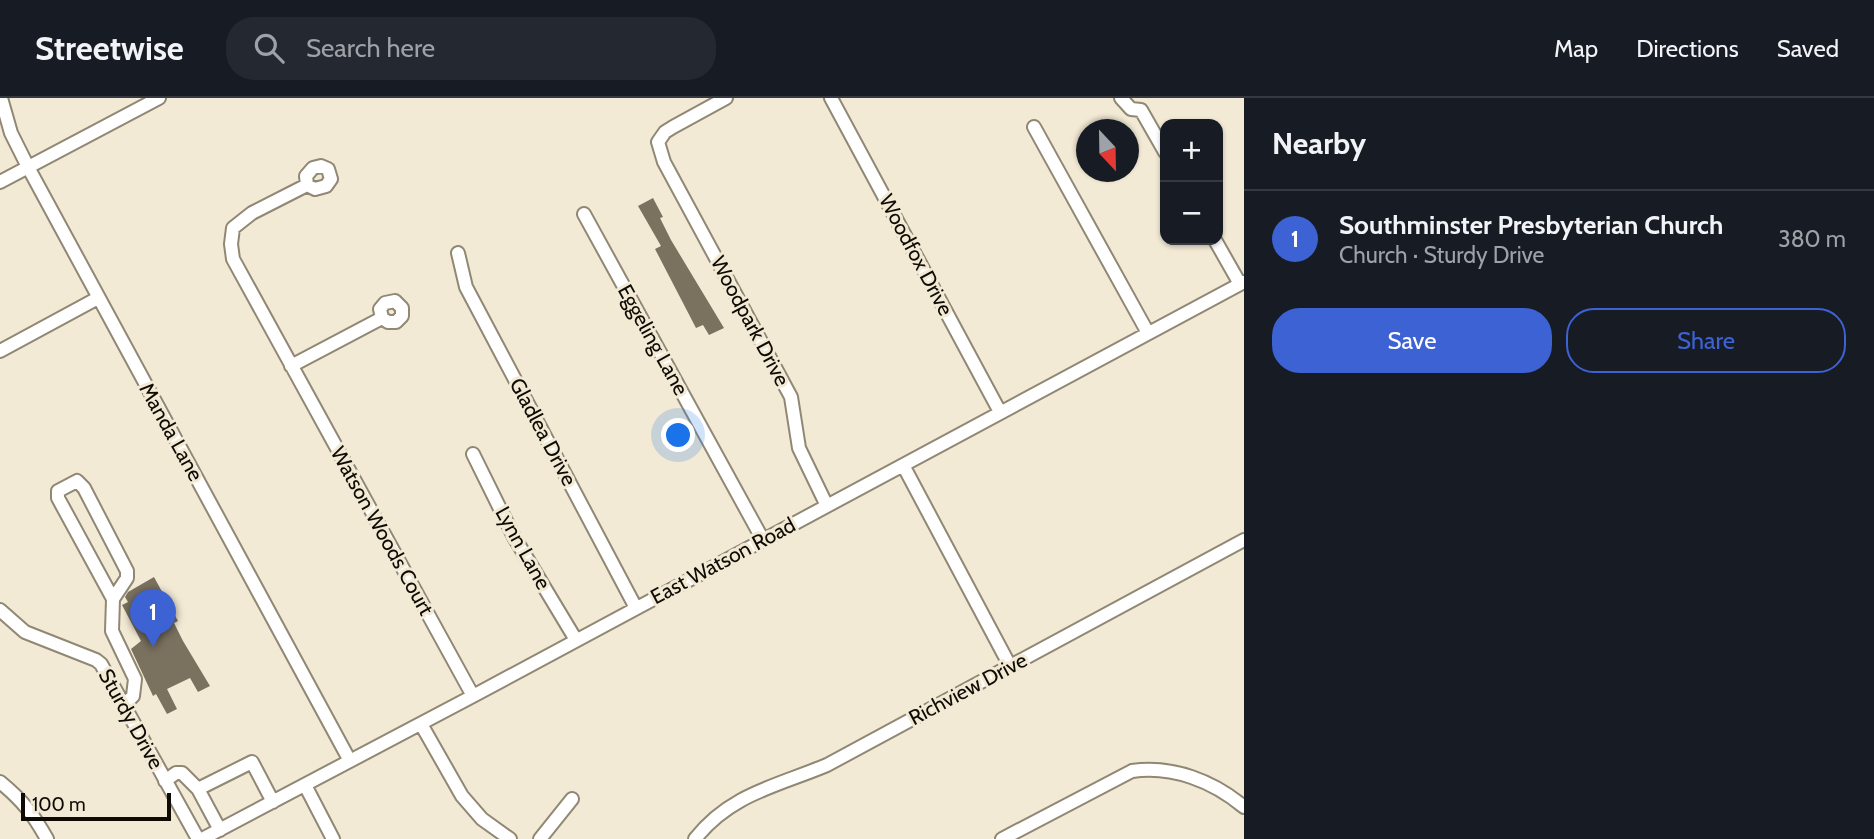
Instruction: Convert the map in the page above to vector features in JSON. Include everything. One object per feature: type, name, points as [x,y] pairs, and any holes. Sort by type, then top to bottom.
[{"type":"street","name":"Manda Lane","points":[[1,98],[11,133],[28,167],[350,761]]},
{"type":"street","points":[[0,182],[159,98]]},
{"type":"street","name":"Woodpark Drive","points":[[726,98],[665,132],[659,142],[664,162],[791,397],[799,449],[827,506]]},
{"type":"street","name":"Woodfox Drive","points":[[831,98],[1000,412]]},
{"type":"street","points":[[1121,98],[1131,109],[1144,104],[1160,141]]},
{"type":"street","points":[[1034,127],[1148,334]]},
{"type":"street","name":"Watson Woods Court","points":[[307,185],[251,213],[233,228],[233,258],[473,696]]},
{"type":"street","name":"Eggeling Lane","points":[[584,214],[763,540]]},
{"type":"street","points":[[1218,245],[1242,283]]},
{"type":"street","name":"Gladlea Drive","points":[[458,253],[466,287],[636,608]]},
{"type":"street","name":"East Watson Road","points":[[200,839],[421,724],[1242,283]]},
{"type":"street","points":[[0,351],[98,299]]},
{"type":"street","points":[[291,366],[382,318]]},
{"type":"street","name":"Lynn Lane","points":[[473,454],[514,537],[576,640]]},
{"type":"street","points":[[903,465],[1010,666]]},
{"type":"street","points":[[113,599],[127,578],[127,571],[84,488],[77,481],[58,491],[58,498],[113,599],[112,631],[135,679],[133,696],[124,705]]},
{"type":"street","name":"Richview Drive","points":[[695,839],[722,810],[749,794],[827,765],[1244,540]]},
{"type":"street","name":"Sturdy Drive","points":[[0,610],[25,632],[96,660],[105,670],[200,839]]},
{"type":"street","points":[[421,724],[462,796],[482,819],[510,839]]},
{"type":"street","points":[[198,789],[252,762],[273,802]]},
{"type":"street","points":[[1002,839],[1132,771],[1150,768],[1188,774],[1244,807]]},
{"type":"street","points":[[165,781],[176,773],[182,774],[198,789],[220,830]]},
{"type":"street","points":[[0,782],[22,800],[47,839]]},
{"type":"street","points":[[305,785],[333,839]]},
{"type":"street","points":[[540,839],[572,799]]},
{"type":"building","points":[[653,198],[671,240],[724,328],[709,335],[703,325],[696,328],[655,249],[661,246],[638,206]]},
{"type":"building","points":[[154,577],[178,621],[174,623],[183,641],[210,686],[198,692],[190,678],[167,689],[177,709],[167,714],[156,694],[153,696],[131,649],[141,641],[122,605],[128,602],[125,597],[128,592]]},
{"type":"place","name":"Southminster Presbyterian Church","points":[[153,647]]}]
